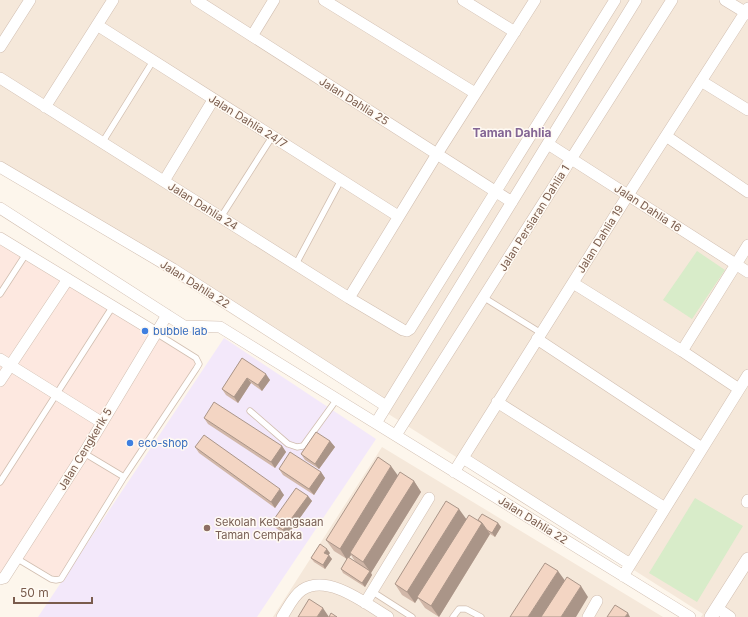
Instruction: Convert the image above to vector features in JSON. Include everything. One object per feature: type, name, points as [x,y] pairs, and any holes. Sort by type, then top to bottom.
[{"type":"street","points":[[0,47],[30,0]]},
{"type":"street","points":[[45,107],[113,0]]},
{"type":"street","name":"Jalan Dahlia 25","points":[[196,0],[512,202]]},
{"type":"street","points":[[252,36],[274,0]]},
{"type":"street","points":[[324,0],[475,93]]},
{"type":"street","points":[[463,0],[515,32]]},
{"type":"street","points":[[349,298],[398,216],[535,0]]},
{"type":"street","points":[[496,191],[615,0]]},
{"type":"street","points":[[376,423],[636,0]]},
{"type":"street","name":"Jalan Persiaran Dahlia 1","points":[[396,435],[672,0]]},
{"type":"street","points":[[725,0],[747,11]]},
{"type":"street","name":"Jalan Dahlia 19","points":[[454,472],[628,195],[747,11]]},
{"type":"street","name":"Jalan Dahlia 24/7","points":[[97,25],[398,216]]},
{"type":"street","name":"Jalan Dahlia 24","points":[[0,78],[349,298],[407,331],[410,329],[496,191]]},
{"type":"street","points":[[701,81],[748,110]]},
{"type":"street","points":[[164,181],[213,100]]},
{"type":"street","points":[[666,136],[748,192]]},
{"type":"street","name":"Jalan Dahlia 16","points":[[548,144],[748,272]]},
{"type":"street","name":"Jalan Dahlia 22","points":[[0,167],[173,269],[386,406]]},
{"type":"street","points":[[0,208],[167,315]]},
{"type":"street","points":[[0,238],[155,332]]},
{"type":"street","points":[[682,351],[748,245]]},
{"type":"street","points":[[0,381],[68,279]]},
{"type":"street","points":[[573,283],[682,351],[739,389]]},
{"type":"street","name":"Jalan Dahlia 22","points":[[167,315],[184,326],[220,327],[690,617]]},
{"type":"street","name":"Jalan Cengkerik 5","points":[[0,579],[4,578],[84,453],[155,332],[167,315]]},
{"type":"street","points":[[539,336],[702,448]]},
{"type":"street","points":[[0,359],[102,422]]},
{"type":"street","points":[[623,576],[748,375]]},
{"type":"street","points":[[497,402],[665,508]]},
{"type":"street","points":[[463,458],[630,564]]},
{"type":"street","points":[[365,603],[429,498]]},
{"type":"street","points":[[730,617],[714,613],[748,559]]},
{"type":"street","points":[[282,617],[295,596],[302,590],[307,587],[320,585],[346,592],[383,616]]},
{"type":"street","points":[[588,617],[597,602]]},
{"type":"lane","points":[[102,143],[153,61]]},
{"type":"lane","points":[[221,217],[272,137]]},
{"type":"lane","points":[[296,264],[341,180]]},
{"type":"lane","points":[[0,294],[26,254]]},
{"type":"lane","points":[[483,297],[539,336]]},
{"type":"lane","points":[[0,482],[112,306]]},
{"type":"lane","points":[[16,558],[51,579],[56,580],[61,578],[124,477],[196,369],[199,364],[196,358],[155,332]]},
{"type":"lane","points":[[250,411],[288,444],[297,447],[304,446],[337,399]]},
{"type":"lane","points":[[84,453],[124,477]]},
{"type":"lane","points":[[373,592],[412,617]]},
{"type":"lane","points":[[453,617],[459,609],[466,609],[480,617]]},
{"type":"shaded area","points":[[0,0],[748,0],[748,617],[701,617],[703,614],[0,167]]},
{"type":"shaded area","points":[[0,242],[194,360],[196,364],[118,481],[57,578],[14,554],[0,575]]},
{"type":"shaded area","name":"Sekolah Kebangsaan Taman Cempaka","points":[[224,338],[376,439],[257,617],[38,617]]},
{"type":"shaded area","points":[[382,447],[663,617],[273,617]]},
{"type":"green space","points":[[697,251],[725,270],[692,319],[663,300]]},
{"type":"green space","points":[[695,498],[743,526],[697,602],[649,573]]},
{"type":"building","points":[[242,358],[266,374],[258,385],[247,378],[234,397],[222,389]]},
{"type":"building","points":[[214,402],[282,446],[271,462],[204,418]]},
{"type":"building","points":[[316,432],[330,441],[315,464],[301,454]]},
{"type":"building","points":[[204,435],[280,489],[271,502],[195,447]]},
{"type":"building","points":[[290,452],[321,472],[309,489],[279,469]]},
{"type":"building","points":[[378,457],[391,466],[340,549],[326,540]]},
{"type":"building","points":[[400,472],[414,481],[363,562],[350,553]]},
{"type":"building","points":[[296,488],[308,496],[283,530],[272,522]]},
{"type":"building","points":[[446,501],[459,509],[407,592],[395,584]]},
{"type":"building","points":[[482,514],[498,523],[492,533],[487,530],[478,520]]},
{"type":"building","points":[[469,515],[482,523],[431,606],[417,597]]},
{"type":"building","points":[[320,544],[327,549],[324,553],[329,555],[323,565],[311,558]]},
{"type":"building","points":[[348,557],[370,571],[362,583],[341,569]]},
{"type":"building","points":[[545,563],[558,571],[528,617],[510,617]]},
{"type":"building","points":[[567,577],[581,586],[561,617],[541,617]]},
{"type":"building","points":[[309,599],[323,608],[317,617],[298,617]]},
{"type":"building","points":[[615,605],[628,613],[625,617],[607,617]]},
{"type":"building","points":[[331,613],[337,617],[329,617]]},
{"type":"place","name":"bubble lab","points":[[145,331]]},
{"type":"place","name":"eco-shop","points":[[130,443]]},
{"type":"place","name":"Sekolah Kebangsaan Taman Cempaka","points":[[207,528]]},
{"type":"district","name":"Taman Dahlia","points":[[512,133]]}]
